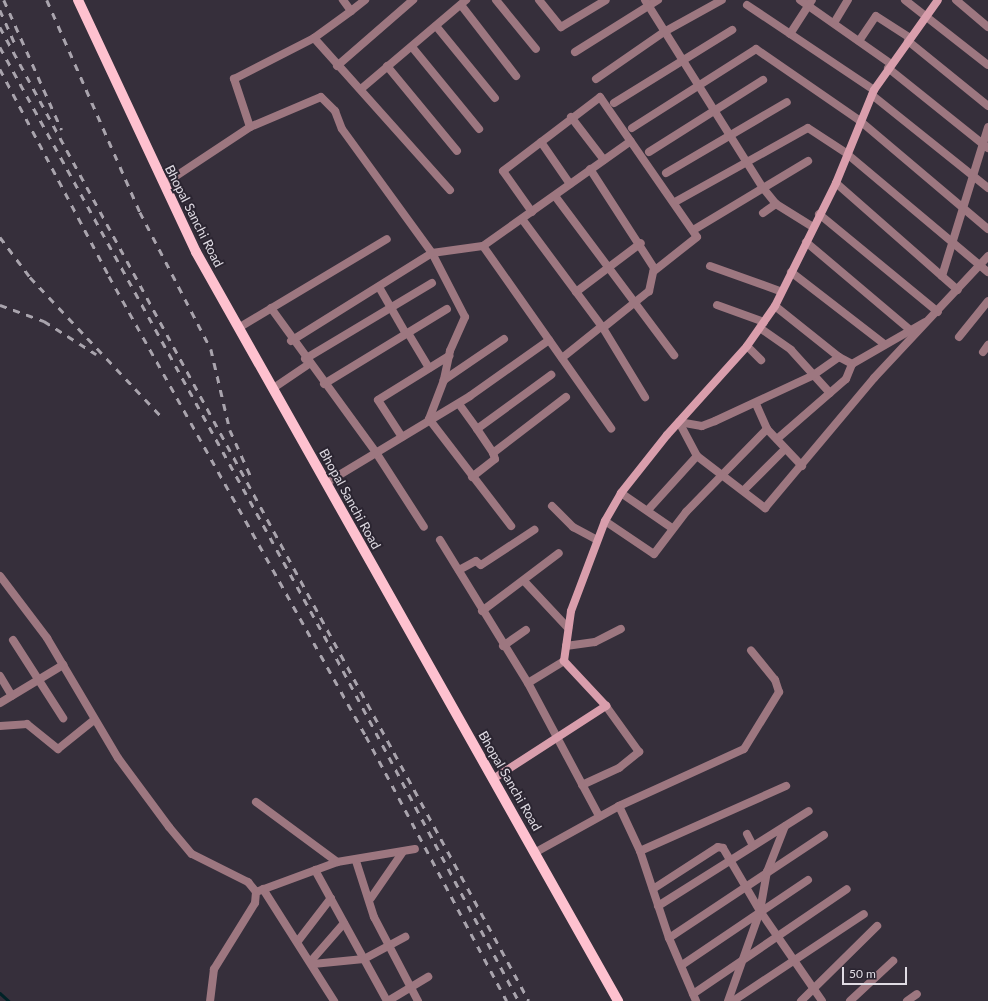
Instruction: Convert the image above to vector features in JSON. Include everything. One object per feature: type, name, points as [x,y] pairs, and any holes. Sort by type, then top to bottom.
[{"type":"main road","name":"Bhopal Sanchi Road","points":[[78,0],[196,252],[275,387],[326,484],[536,852],[618,1001]]},
{"type":"street","points":[[343,0],[352,11]]},
{"type":"street","points":[[250,127],[234,78],[314,38],[365,0]]},
{"type":"street","points":[[337,66],[413,0]]},
{"type":"street","points":[[496,0],[536,49]]},
{"type":"street","points":[[550,0],[541,3],[561,27],[606,0]]},
{"type":"street","points":[[575,52],[647,3],[658,0]]},
{"type":"street","points":[[596,79],[664,32],[722,0]]},
{"type":"street","points":[[800,0],[810,3],[834,24],[859,41],[986,146]]},
{"type":"street","points":[[834,24],[848,0]]},
{"type":"street","points":[[905,0],[927,15],[988,65]]},
{"type":"street","points":[[528,684],[564,661],[571,611],[605,521],[621,493],[679,422],[747,346],[776,306],[780,291],[836,183],[859,120],[873,93],[889,66],[938,0]]},
{"type":"street","points":[[956,0],[988,27]]},
{"type":"street","points":[[361,89],[463,2],[516,76]]},
{"type":"street","points":[[647,3],[713,111],[763,188],[776,204],[813,227]]},
{"type":"street","points":[[790,34],[810,3]]},
{"type":"street","points":[[747,5],[873,93],[988,188]]},
{"type":"street","points":[[859,41],[876,16],[909,39],[988,106]]},
{"type":"street","points":[[436,26],[495,98]]},
{"type":"street","points":[[614,103],[682,58],[732,30]]},
{"type":"street","points":[[314,38],[337,66],[361,89],[450,190]]},
{"type":"street","points":[[412,46],[479,129]]},
{"type":"street","points":[[632,128],[697,85],[756,49],[859,120],[988,229]]},
{"type":"street","points":[[387,66],[457,152]]},
{"type":"street","points":[[649,152],[764,80]]},
{"type":"street","points":[[164,184],[250,127],[321,97],[335,111],[342,129],[432,253],[465,317],[449,356],[444,380],[428,420]]},
{"type":"street","points":[[532,212],[504,172],[571,118],[600,97],[695,229],[695,242],[654,271]]},
{"type":"street","points":[[666,173],[787,102]]},
{"type":"street","points":[[571,118],[604,160]]},
{"type":"street","points":[[942,276],[973,176],[986,146],[988,127]]},
{"type":"street","points":[[675,202],[808,128],[846,153],[953,241],[988,272]]},
{"type":"street","points":[[291,341],[432,253],[483,246],[555,196],[590,168],[631,141]]},
{"type":"street","points":[[541,142],[570,184]]},
{"type":"street","points":[[695,229],[808,161]]},
{"type":"street","points":[[562,358],[649,291],[654,271],[641,243],[590,168]]},
{"type":"street","points":[[836,183],[958,290]]},
{"type":"street","points":[[555,196],[674,355]]},
{"type":"street","points":[[763,213],[776,204]]},
{"type":"street","points":[[819,214],[938,312]]},
{"type":"street","points":[[522,219],[602,327],[645,397]]},
{"type":"street","points":[[240,326],[387,239]]},
{"type":"street","points":[[806,242],[910,330]]},
{"type":"street","points":[[576,292],[641,243]]},
{"type":"street","points":[[483,246],[611,428]]},
{"type":"street","points":[[679,422],[697,456],[744,490],[765,508],[802,466],[874,378],[938,312],[988,256]]},
{"type":"street","points":[[710,266],[780,291]]},
{"type":"street","points":[[791,272],[884,344]]},
{"type":"street","points":[[275,387],[307,362],[432,283]]},
{"type":"street","points":[[379,287],[429,368]]},
{"type":"street","points":[[959,337],[988,301]]},
{"type":"street","points":[[717,306],[762,325],[791,350],[812,376],[830,394]]},
{"type":"street","points":[[776,306],[839,357],[852,364]]},
{"type":"street","points":[[271,308],[291,341],[375,451],[424,527]]},
{"type":"street","points":[[324,384],[447,309]]},
{"type":"street","points":[[777,440],[830,394],[850,374],[852,364],[884,344],[930,320]]},
{"type":"street","points":[[444,380],[504,340]]},
{"type":"street","points":[[326,484],[375,451],[459,404],[549,340]]},
{"type":"street","points":[[747,346],[761,360]]},
{"type":"street","points":[[402,437],[378,400],[449,356]]},
{"type":"street","points":[[679,422],[702,426],[756,404],[812,376],[839,357]]},
{"type":"street","points":[[477,429],[551,375]]},
{"type":"street","points":[[493,454],[566,397]]},
{"type":"street","points":[[459,404],[477,429],[495,459],[472,477]]},
{"type":"street","points":[[756,404],[767,429],[802,466]]},
{"type":"street","points":[[428,420],[510,526]]},
{"type":"street","points":[[605,521],[654,554],[672,528],[767,429]]},
{"type":"street","points":[[744,490],[785,449]]},
{"type":"street","points":[[648,510],[697,456]]},
{"type":"street","points":[[621,493],[648,510],[672,528]]},
{"type":"street","points":[[552,506],[573,527],[597,540]]},
{"type":"street","points":[[459,570],[476,561],[481,565],[534,530]]},
{"type":"street","points":[[440,540],[503,646],[528,684],[559,738],[598,816]]},
{"type":"street","points":[[482,611],[526,582],[559,553]]},
{"type":"street","points":[[0,576],[47,638],[94,720],[169,828],[192,854],[248,882],[260,890],[298,941],[312,962],[334,1001]]},
{"type":"street","points":[[526,582],[568,628]]},
{"type":"street","points":[[566,646],[595,642],[621,629]]},
{"type":"street","points":[[503,646],[526,630]]},
{"type":"street","points":[[13,640],[63,718]]},
{"type":"street","points":[[536,852],[618,806],[744,750],[779,692],[775,680],[751,650]]},
{"type":"street","points":[[564,661],[606,706],[639,752],[620,768],[582,785]]},
{"type":"street","points":[[0,703],[63,665]]},
{"type":"street","points":[[0,676],[12,696]]},
{"type":"street","points":[[493,778],[559,738],[606,706]]},
{"type":"street","points":[[0,726],[27,724],[58,749],[94,720]]},
{"type":"street","points":[[640,851],[786,786]]},
{"type":"street","points":[[256,802],[337,862]]},
{"type":"street","points":[[618,806],[640,851],[669,938],[695,997],[743,958],[778,937],[847,889]]},
{"type":"street","points":[[658,906],[728,859],[809,811]]},
{"type":"street","points":[[728,1001],[760,912],[767,872],[785,826]]},
{"type":"street","points":[[747,834],[752,844]]},
{"type":"street","points":[[669,938],[747,888],[767,872],[824,835]]},
{"type":"street","points":[[653,889],[718,847],[723,848],[760,912],[822,1001]]},
{"type":"street","points":[[210,1001],[214,969],[255,903],[260,890],[337,862],[356,861],[416,849]]},
{"type":"street","points":[[371,898],[402,853]]},
{"type":"street","points":[[356,861],[371,898],[374,917],[418,1001]]},
{"type":"street","points":[[315,870],[388,1001],[428,977]]},
{"type":"street","points":[[682,965],[808,880]]},
{"type":"street","points":[[298,941],[331,898]]},
{"type":"street","points":[[733,1001],[795,962],[864,914]]},
{"type":"street","points":[[312,962],[344,923]]},
{"type":"street","points":[[801,1001],[877,926]]},
{"type":"street","points":[[312,962],[364,959],[405,937]]},
{"type":"street","points":[[850,1001],[893,961]]},
{"type":"street","points":[[907,1001],[917,994]]},
{"type":"waterway","points":[[0,993],[9,1001]]},
{"type":"railway","points":[[4,0],[62,130]]},
{"type":"railway","points":[[47,0],[140,212],[211,349],[230,430],[252,479]]},
{"type":"railway","points":[[0,10],[15,44]]},
{"type":"railway","points":[[0,27],[529,1001]]},
{"type":"railway","points":[[0,47],[330,646],[519,1001]]},
{"type":"railway","points":[[0,69],[109,276],[366,736],[507,1001]]},
{"type":"railway","points":[[0,237],[30,277],[161,416]]},
{"type":"railway","points":[[0,305],[44,321],[96,354]]}]
